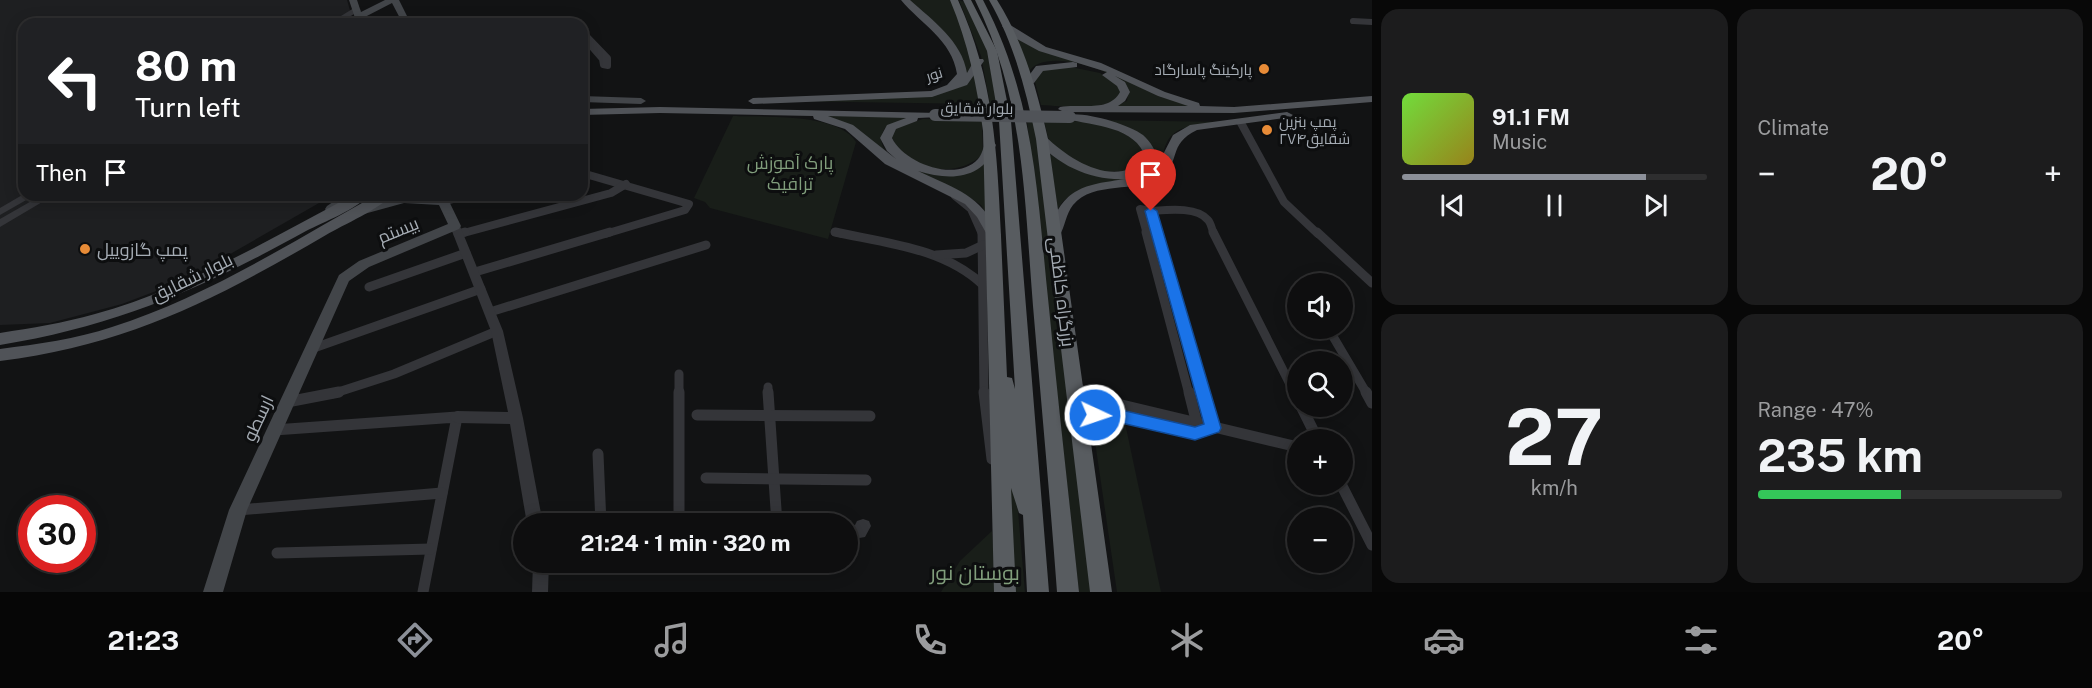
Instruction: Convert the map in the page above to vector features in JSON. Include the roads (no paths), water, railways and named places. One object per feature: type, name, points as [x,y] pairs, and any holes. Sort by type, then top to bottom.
[{"type":"highway","points":[[954,0],[978,61],[990,145],[1005,592]]},
{"type":"highway","points":[[967,0],[992,51],[1005,121],[1038,592]]},
{"type":"highway","points":[[981,0],[1004,20]]},
{"type":"highway","name":"بزرگراه کاظمی","points":[[981,0],[997,30],[1008,61],[1024,146],[1068,592]]},
{"type":"highway","name":"بزرگراه کاظمی","points":[[993,0],[1030,81],[1042,139],[1101,592]]},
{"type":"highway","points":[[998,348],[1012,414],[1020,486],[1035,538]]},
{"type":"main road","points":[[353,0],[359,17]]},
{"type":"main road","points":[[359,17],[375,0]]},
{"type":"main road","points":[[359,17],[393,0],[404,18]]},
{"type":"main road","name":"نور","points":[[850,97],[926,93],[952,84],[962,75],[960,63],[952,49],[934,27],[905,0]]},
{"type":"main road","points":[[1004,20],[1018,38],[1037,48],[1105,68],[1163,96],[1198,106],[1234,110]]},
{"type":"main road","points":[[726,103],[917,96],[942,92],[966,80],[978,61]]},
{"type":"main road","points":[[1030,81],[1040,68],[1062,64],[1075,65],[1113,78],[1125,92],[1122,99],[1114,105],[1067,113]]},
{"type":"main road","points":[[588,99],[641,101]]},
{"type":"main road","name":"بلوار شقایق","points":[[1067,113],[1234,110],[1372,99]]},
{"type":"main road","name":"بلوار شقایق","points":[[588,105],[641,101],[934,111]]},
{"type":"main road","name":"بلوار شقایق","points":[[588,112],[762,110],[1294,114],[1372,109]]},
{"type":"main road","points":[[762,110],[814,117],[858,132],[889,161],[976,206],[994,235]]},
{"type":"main road","points":[[934,111],[891,127],[886,138],[890,150],[908,163],[922,168],[957,171],[981,163],[990,145]]},
{"type":"main road","points":[[1042,139],[1063,159],[1099,173],[1134,174],[1142,171],[1152,159],[1145,144],[1127,132],[1067,113]]},
{"type":"main road","points":[[1055,232],[1064,208],[1075,196],[1088,191],[1141,181],[1159,173],[1172,143],[1184,131],[1194,127],[1241,123],[1294,114]]},
{"type":"main road","points":[[310,223],[342,201]]},
{"type":"main road","name":"بلوار شقایق","points":[[0,339],[47,332],[137,308],[184,289],[352,201]]},
{"type":"main road","name":"بلوار شقایق","points":[[0,355],[104,335],[153,319],[273,258],[375,201]]},
{"type":"main road","points":[[353,213],[397,201]]},
{"type":"main road","points":[[442,201],[457,230]]},
{"type":"main road","name":"بیستم","points":[[355,268],[457,230]]},
{"type":"main road","name":"ارسطو","points":[[213,592],[238,510],[344,278],[355,268]]},
{"type":"street","points":[[1353,21],[1372,22]]},
{"type":"street","points":[[588,37],[608,58],[608,66],[603,65],[603,59],[588,43]]},
{"type":"street","points":[[1241,123],[1284,202],[1372,283]]},
{"type":"street","points":[[475,272],[685,210],[689,204],[588,174]]},
{"type":"street","points":[[588,199],[611,193],[626,184]]},
{"type":"street","points":[[941,186],[971,209],[978,219],[983,245],[984,406],[1003,534]]},
{"type":"street","points":[[0,212],[19,201]]},
{"type":"street","points":[[0,224],[40,201]]},
{"type":"street","points":[[534,513],[497,331],[457,230],[578,201]]},
{"type":"street","points":[[1197,424],[1140,209],[1178,210],[1201,215],[1208,220],[1220,249],[1287,379]]},
{"type":"street","points":[[1151,211],[1213,428]]},
{"type":"street","points":[[835,232],[927,255],[969,272],[983,285]]},
{"type":"street","points":[[490,312],[706,245]]},
{"type":"street","points":[[927,255],[966,253],[983,245]]},
{"type":"street","points":[[369,287],[466,253]]},
{"type":"street","points":[[311,349],[481,289]]},
{"type":"street","points":[[287,402],[316,399],[354,389],[497,331]]},
{"type":"street","points":[[1334,339],[1372,403]]},
{"type":"street","points":[[679,374],[679,513]]},
{"type":"street","points":[[1074,383],[1090,396],[1101,400],[1287,445]]},
{"type":"street","points":[[768,387],[776,513]]},
{"type":"street","points":[[1080,430],[1095,415],[1104,412],[1195,434],[1213,428]]},
{"type":"street","points":[[697,415],[870,416]]},
{"type":"street","points":[[274,430],[457,417],[516,418]]},
{"type":"street","points":[[423,592],[457,417]]},
{"type":"street","points":[[598,454],[601,513]]},
{"type":"street","points":[[706,478],[774,477],[866,480]]},
{"type":"street","points":[[238,510],[442,493]]},
{"type":"street","points":[[1347,495],[1372,545]]},
{"type":"street","points":[[858,532],[863,526]]},
{"type":"street","points":[[277,553],[431,549]]},
{"type":"street","points":[[540,592],[541,573]]},
{"type":"place","name":"پارکینگ پاسارگاد","points":[[1264,69]]},
{"type":"place","name":"پمپ بنزین ۲۷۴شقایق","points":[[1267,130]]},
{"type":"place","name":"پمپ گازوییل","points":[[85,249]]},
{"type":"park label","name":"پارک آموزش ترافیک","points":[[790,172]]},
{"type":"park label","name":"بوستان نور","points":[[975,572]]}]
